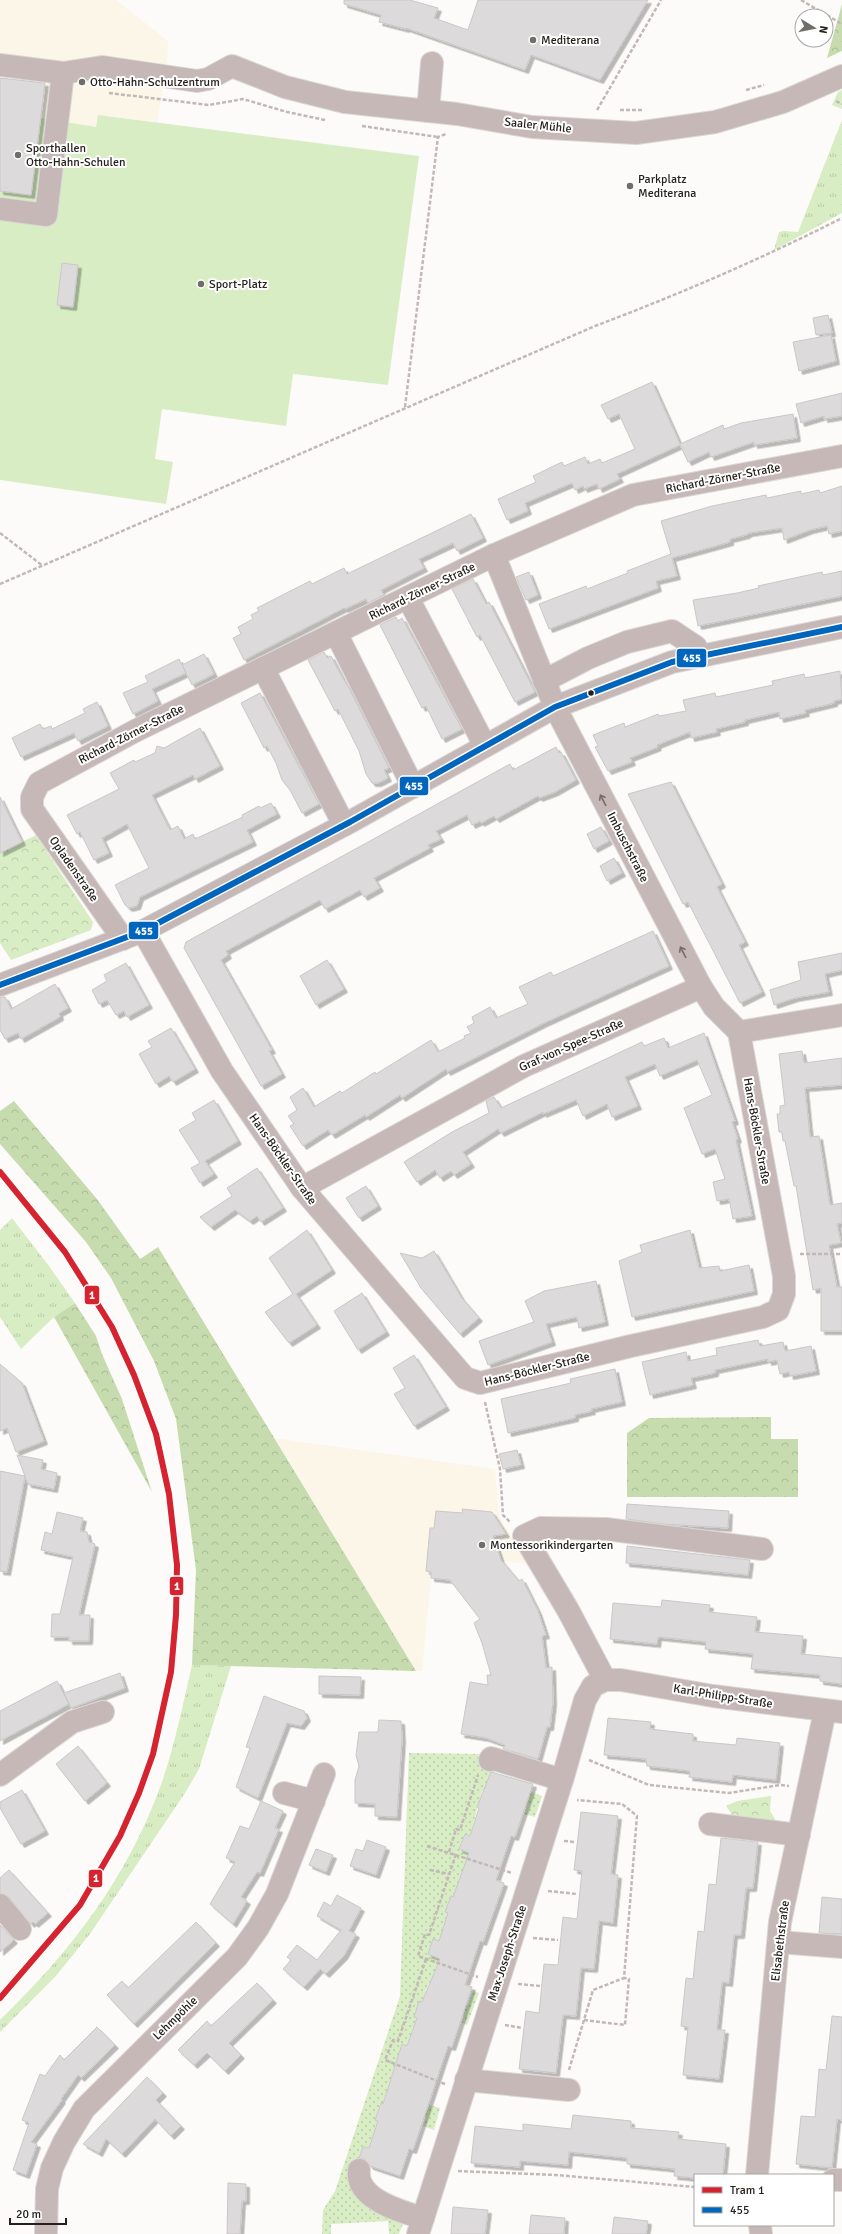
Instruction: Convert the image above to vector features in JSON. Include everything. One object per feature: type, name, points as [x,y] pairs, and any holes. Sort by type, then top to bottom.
[{"type":"street","points":[[428,111],[432,63]]},
{"type":"street","points":[[0,65],[63,73],[46,215],[0,209]]},
{"type":"street","name":"Saaler Mühle","points":[[63,73],[102,67],[197,81],[208,79],[232,66],[285,87],[345,102],[428,111],[532,127],[636,133],[722,120],[784,102],[842,76]]},
{"type":"street","name":"Richard-Zörner-Straße","points":[[32,797],[39,783],[135,731],[494,555],[633,494],[842,456]]},
{"type":"street","name":"Imbuschstraße","points":[[494,555],[555,707],[701,987]]},
{"type":"street","points":[[408,598],[485,746]]},
{"type":"street","points":[[0,985],[133,935],[344,825],[555,707],[672,662],[842,627]]},
{"type":"street","points":[[544,681],[588,658],[627,642],[672,631],[696,647],[700,656]]},
{"type":"street","points":[[336,633],[413,787]]},
{"type":"street","points":[[263,668],[344,825]]},
{"type":"street","name":"Opladenstraße","points":[[32,797],[32,809],[133,935]]},
{"type":"street","name":"Hans-Böckler-Straße","points":[[133,935],[222,1071],[302,1188],[465,1378],[480,1383],[631,1346],[771,1315],[778,1310],[783,1303],[785,1290],[784,1276],[739,1032]]},
{"type":"street","points":[[701,987],[714,1007],[739,1032],[842,1015]]},
{"type":"street","name":"Graf-von-Spee-Straße","points":[[302,1188],[524,1066],[701,987]]},
{"type":"street","points":[[605,1680],[568,1610],[524,1536],[541,1528],[606,1529],[762,1549]]},
{"type":"street","name":"Karl-Philipp-Straße","points":[[605,1680],[621,1680],[713,1696],[834,1711]]},
{"type":"street","name":"Max-Joseph-Straße","points":[[420,2226],[559,1789],[585,1700],[593,1686],[605,1680]]},
{"type":"street","name":"Elisabethstraße","points":[[757,2174],[780,1922],[809,1789],[834,1711]]},
{"type":"street","points":[[0,1775],[72,1722],[103,1712]]},
{"type":"street","points":[[486,1767],[491,1758],[559,1789]]},
{"type":"street","name":"Lehmpöhle","points":[[46,2234],[48,2189],[52,2168],[64,2142],[80,2115],[90,2103],[237,1958],[258,1928],[277,1894],[324,1774]]},
{"type":"street","points":[[284,1793],[314,1801]]},
{"type":"street","points":[[710,1824],[799,1834]]},
{"type":"street","points":[[0,1905],[20,1929]]},
{"type":"street","points":[[779,1942],[842,1948]]},
{"type":"street","points":[[465,2085],[569,2081]]},
{"type":"street","points":[[359,2170],[360,2182],[378,2200],[397,2210],[420,2226]]},
{"type":"path","points":[[604,110],[597,110],[661,0]]},
{"type":"path","points":[[801,0],[842,24]]},
{"type":"path","points":[[741,92],[760,85],[771,85]]},
{"type":"path","points":[[109,93],[209,105],[243,99],[288,112],[327,120]]},
{"type":"path","points":[[618,110],[646,110]]},
{"type":"path","points":[[356,125],[438,136],[450,132]]},
{"type":"path","points":[[405,408],[438,136]]},
{"type":"path","points":[[0,584],[373,424],[405,408],[595,326],[661,301],[769,255],[842,218]]},
{"type":"path","points":[[0,533],[43,566]]},
{"type":"path","points":[[780,1254],[842,1254]]},
{"type":"path","points":[[480,1383],[500,1469],[503,1515],[524,1536]]},
{"type":"path","points":[[569,1754],[591,1760],[649,1785],[729,1793],[780,1785],[809,1789]]},
{"type":"path","points":[[449,1852],[456,1829],[460,1830],[479,1773],[486,1767]]},
{"type":"path","points":[[559,1789],[622,1804],[637,1816],[624,1978]]},
{"type":"path","points":[[426,1846],[456,1854],[529,1884],[577,1894]]},
{"type":"path","points":[[456,1854],[429,1935],[425,1934],[418,1956],[497,1983]]},
{"type":"path","points":[[430,1870],[449,1874]]},
{"type":"path","points":[[512,1936],[558,1940]]},
{"type":"path","points":[[426,1959],[398,2041],[393,2040],[385,2060],[417,2071],[416,2074],[465,2085]]},
{"type":"path","points":[[569,2081],[584,2020],[593,1990],[624,1978],[629,1979],[625,2024],[584,2020]]},
{"type":"path","points":[[438,2170],[556,2175],[694,2187]]},
{"type":"shaded area","name":"Otto-Hahn-Schulzentrum","points":[[0,0],[116,0],[168,41],[167,64],[157,122],[98,115],[96,127],[41,118],[31,195],[0,191]]},
{"type":"shaded area","points":[[275,1438],[495,1469],[499,1516],[527,1564],[470,1557],[450,1580],[431,1578],[422,1671],[416,1671]]},
{"type":"green space","points":[[842,4],[842,51],[827,58],[830,48],[834,48],[834,33]]},
{"type":"green space","points":[[842,90],[842,109],[832,105],[838,92]]},
{"type":"green space","name":"Sport-Platz","points":[[98,115],[419,156],[388,385],[293,374],[286,426],[162,409],[155,459],[173,462],[166,504],[0,480],[0,191],[31,195],[41,118],[96,127]]},
{"type":"green space","points":[[842,120],[842,213],[774,250],[779,232],[798,232]]},
{"type":"green space","points":[[36,835],[93,922],[91,930],[11,960],[0,943],[0,853]]},
{"type":"green space","points":[[14,1101],[97,1199],[140,1259],[158,1247],[416,1671],[192,1665],[196,1570],[176,1419],[154,1361],[111,1278],[86,1242],[0,1144],[0,1111]]},
{"type":"green space","points":[[12,1218],[75,1303],[54,1317],[21,1349],[0,1317],[0,1230]]},
{"type":"green space","points":[[75,1303],[96,1336],[102,1354],[122,1399],[152,1492],[54,1317]]},
{"type":"green space","points":[[771,1417],[771,1439],[798,1439],[798,1497],[627,1497],[627,1433],[649,1418]]},
{"type":"green space","points":[[192,1665],[231,1666],[199,1769],[185,1793],[90,1934],[55,1977],[0,2032],[0,2020],[51,1967],[74,1939],[115,1881],[132,1849],[148,1817],[167,1768]]},
{"type":"green space","points":[[409,1753],[487,1754],[497,1765],[494,1773],[492,1772],[485,1792],[482,1791],[470,1836],[465,1834],[459,1849],[491,1860],[453,1897],[451,1896],[445,1912],[448,1913],[439,1941],[433,1939],[428,1954],[459,1965],[429,1983],[422,2002],[419,2001],[414,2017],[417,2018],[407,2046],[402,2044],[383,2104],[380,2104],[375,2120],[378,2121],[369,2148],[363,2147],[358,2162],[354,2164],[404,2221],[399,2234],[389,2234],[388,2221],[331,2224],[331,2234],[322,2234],[323,2210],[335,2191],[400,1996]]},
{"type":"green space","points":[[531,1792],[542,1796],[535,1817],[524,1814],[527,1805],[523,1804],[527,1793],[530,1794]]},
{"type":"green space","points":[[771,1796],[770,1811],[778,1824],[736,1821],[726,1806],[737,1801]]},
{"type":"green space","points":[[473,1991],[479,1993],[467,2025],[462,2023],[464,2015],[460,2013],[464,2004],[468,2005]]},
{"type":"green space","points":[[429,2105],[440,2108],[434,2130],[423,2126],[426,2117],[422,2116],[425,2106],[429,2107]]},
{"type":"building","name":"Mediterana","points":[[344,0],[410,0],[438,8],[434,18],[468,30],[478,0],[648,0],[600,80],[531,55],[525,70],[406,28],[379,22],[381,15],[344,4]]},
{"type":"building","name":"Sporthallen Otto-Hahn-Schulen","points":[[0,78],[45,83],[31,195],[0,191]]},
{"type":"building","points":[[62,263],[78,265],[73,307],[57,305]]},
{"type":"building","points":[[828,315],[832,333],[816,335],[813,318]]},
{"type":"building","points":[[831,335],[836,361],[799,371],[793,342]]},
{"type":"building","points":[[652,382],[680,444],[723,425],[724,429],[741,423],[793,414],[797,438],[754,445],[754,442],[711,457],[709,452],[688,462],[680,445],[617,474],[620,479],[599,489],[597,484],[584,489],[583,486],[575,490],[572,483],[525,503],[528,511],[507,520],[498,499],[536,482],[533,476],[562,462],[564,466],[585,457],[588,464],[600,459],[602,463],[635,449],[619,414],[608,419],[601,405]]},
{"type":"building","points":[[842,393],[842,416],[824,419],[824,416],[801,423],[796,404]]},
{"type":"building","points":[[842,486],[842,531],[829,534],[827,526],[810,530],[784,540],[782,528],[749,533],[730,539],[730,542],[672,558],[677,576],[656,581],[658,588],[549,629],[539,604],[586,586],[587,589],[628,573],[627,571],[671,554],[661,521],[712,506],[766,495],[767,498],[801,491],[801,494],[819,490],[820,493]]},
{"type":"building","points":[[471,514],[483,538],[457,551],[453,543],[419,559],[424,568],[381,590],[384,595],[368,603],[366,599],[345,609],[344,608],[244,660],[233,638],[241,634],[238,627],[253,619],[251,615],[259,611],[257,608],[310,581],[312,584],[344,568],[347,574]]},
{"type":"building","points":[[842,571],[842,596],[698,626],[693,600],[737,593],[759,588],[758,586],[822,572],[823,575]]},
{"type":"building","points":[[529,572],[538,595],[526,600],[516,577]]},
{"type":"building","points":[[473,579],[486,604],[489,602],[535,692],[515,702],[480,635],[477,637],[452,589]]},
{"type":"building","points":[[396,617],[398,621],[402,618],[462,729],[442,739],[426,706],[422,708],[380,625]]},
{"type":"building","points":[[324,652],[327,658],[331,656],[348,686],[389,768],[384,770],[388,778],[378,783],[372,783],[366,774],[359,751],[338,709],[335,711],[308,660]]},
{"type":"building","points":[[204,654],[214,674],[192,685],[182,665]]},
{"type":"building","points":[[179,659],[186,673],[152,689],[158,701],[133,714],[123,693],[148,682],[145,676]]},
{"type":"building","points":[[840,671],[842,699],[834,701],[834,703],[805,710],[806,713],[780,719],[779,712],[745,720],[745,722],[716,729],[717,732],[691,738],[690,732],[657,745],[658,747],[630,758],[632,762],[608,771],[595,747],[598,746],[593,735],[624,723],[625,727],[658,714],[659,716],[686,711],[683,700],[715,693],[716,697],[773,685],[772,681],[804,674],[805,678]]},
{"type":"building","points":[[260,693],[319,804],[302,813],[290,790],[282,780],[276,763],[267,746],[264,748],[241,703]]},
{"type":"building","points":[[97,702],[108,726],[78,741],[74,733],[21,757],[12,738],[40,724],[43,729],[51,726],[52,729],[85,713],[83,709]]},
{"type":"building","points":[[200,728],[220,766],[195,779],[193,775],[152,795],[170,830],[178,826],[184,839],[193,834],[195,839],[243,817],[242,815],[259,806],[260,808],[271,803],[277,814],[247,830],[253,842],[140,897],[137,906],[129,908],[125,905],[115,885],[149,868],[127,824],[102,838],[109,853],[94,860],[80,832],[77,834],[67,815],[119,789],[110,773],[134,760],[135,762],[155,753],[157,746],[164,748]]},
{"type":"building","points":[[556,747],[559,753],[561,752],[576,780],[555,792],[539,798],[538,796],[496,819],[494,816],[481,823],[480,821],[472,825],[467,815],[436,831],[441,839],[428,845],[430,848],[374,878],[380,888],[364,897],[360,890],[325,909],[320,900],[226,951],[228,955],[221,960],[272,1050],[269,1051],[282,1074],[261,1086],[184,948],[186,942],[510,764],[513,770]]},
{"type":"building","points":[[671,782],[722,884],[717,887],[745,942],[739,945],[762,992],[740,1003],[688,902],[683,904],[628,794]]},
{"type":"building","points":[[0,797],[22,842],[0,853]]},
{"type":"building","points":[[601,827],[609,841],[594,849],[587,834]]},
{"type":"building","points":[[614,858],[622,873],[607,881],[600,866]]},
{"type":"building","points":[[653,931],[669,966],[544,1023],[447,1072],[446,1069],[402,1098],[400,1095],[366,1117],[365,1115],[332,1135],[328,1130],[303,1146],[290,1126],[294,1124],[288,1116],[297,1110],[290,1097],[303,1088],[314,1107],[340,1091],[342,1093],[375,1072],[376,1074],[431,1040],[438,1052],[465,1038],[464,1036],[471,1033],[467,1027],[474,1023],[472,1017],[490,1007],[496,1018],[528,1004],[519,987],[551,972],[553,976]]},
{"type":"building","points":[[842,953],[842,970],[825,974],[829,992],[795,998],[774,1005],[770,990],[801,980],[798,962]]},
{"type":"building","points":[[327,960],[344,989],[316,1005],[300,976]]},
{"type":"building","points":[[126,963],[149,1005],[127,1017],[124,1011],[116,1015],[107,1000],[99,1004],[92,990],[107,981],[104,975]]},
{"type":"building","points":[[55,984],[68,1008],[59,1013],[60,1017],[21,1039],[18,1033],[5,1039],[0,1030],[0,997],[5,997],[11,1009]]},
{"type":"building","points":[[171,1028],[195,1069],[173,1082],[169,1076],[156,1084],[139,1054],[152,1047],[148,1041]]},
{"type":"building","points":[[704,1033],[735,1121],[732,1122],[738,1139],[736,1140],[752,1216],[733,1219],[729,1199],[717,1201],[713,1182],[725,1179],[715,1149],[702,1154],[684,1108],[712,1095],[697,1060],[660,1076],[655,1064],[625,1077],[638,1106],[612,1117],[607,1104],[583,1116],[576,1100],[543,1114],[543,1112],[501,1133],[498,1129],[463,1152],[471,1164],[454,1175],[451,1171],[440,1178],[435,1170],[417,1182],[404,1162],[452,1132],[489,1113],[486,1101],[494,1097],[501,1108],[642,1042],[644,1046],[664,1038],[668,1048]]},
{"type":"building","points":[[802,1051],[804,1063],[842,1058],[842,1085],[805,1088],[810,1137],[819,1136],[830,1205],[842,1203],[842,1223],[837,1224],[841,1243],[829,1245],[837,1287],[842,1287],[842,1331],[821,1331],[821,1288],[813,1290],[796,1186],[794,1186],[785,1141],[783,1141],[782,1132],[779,1132],[777,1114],[780,1114],[780,1106],[785,1105],[779,1054]]},
{"type":"building","points":[[214,1100],[238,1141],[205,1161],[214,1174],[200,1183],[191,1168],[200,1163],[179,1130],[196,1120],[192,1113]]},
{"type":"building","points":[[257,1168],[283,1208],[261,1222],[257,1216],[250,1221],[235,1210],[211,1227],[200,1217],[232,1196],[227,1188]]},
{"type":"building","points":[[366,1186],[378,1206],[359,1218],[346,1198]]},
{"type":"building","points":[[307,1230],[332,1270],[296,1294],[317,1325],[289,1343],[265,1312],[293,1294],[269,1258]]},
{"type":"building","points":[[690,1230],[699,1268],[719,1266],[720,1271],[749,1265],[754,1291],[632,1317],[619,1261],[642,1252],[640,1245]]},
{"type":"building","points":[[434,1251],[461,1297],[479,1318],[460,1334],[421,1288],[400,1253],[422,1258]]},
{"type":"building","points":[[596,1281],[605,1322],[579,1328],[577,1317],[546,1324],[552,1342],[488,1365],[479,1341],[534,1322],[525,1301],[544,1291]]},
{"type":"building","points":[[362,1293],[386,1332],[358,1350],[334,1311]]},
{"type":"building","points":[[758,1340],[760,1346],[783,1342],[785,1351],[811,1346],[816,1371],[790,1376],[789,1372],[780,1374],[777,1360],[768,1362],[768,1359],[715,1370],[715,1373],[691,1378],[693,1385],[650,1395],[642,1362],[686,1352],[688,1361],[717,1355],[716,1348]]},
{"type":"building","points":[[414,1355],[446,1407],[414,1426],[394,1394],[405,1388],[393,1368]]},
{"type":"building","points":[[0,1364],[22,1383],[44,1441],[16,1452],[7,1428],[0,1431]]},
{"type":"building","points":[[615,1369],[622,1402],[591,1409],[592,1411],[575,1415],[575,1418],[508,1433],[501,1399],[571,1383],[570,1379]]},
{"type":"building","points":[[517,1450],[521,1465],[503,1469],[499,1454]]},
{"type":"building","points":[[17,1455],[43,1460],[41,1469],[57,1473],[54,1489],[28,1484]]},
{"type":"building","points":[[0,1471],[25,1476],[7,1572],[0,1571]]},
{"type":"building","points":[[627,1504],[729,1511],[728,1528],[663,1524],[626,1519]]},
{"type":"building","points":[[462,1509],[492,1512],[506,1534],[493,1536],[501,1560],[519,1581],[522,1579],[538,1611],[546,1635],[542,1636],[546,1668],[552,1667],[553,1702],[550,1727],[547,1727],[538,1759],[503,1749],[505,1745],[486,1738],[461,1734],[470,1682],[488,1685],[487,1675],[491,1675],[482,1643],[474,1623],[480,1619],[450,1580],[431,1578],[431,1572],[426,1571],[430,1528],[434,1528],[436,1511],[463,1513]]},
{"type":"building","points":[[57,1512],[83,1518],[80,1531],[87,1532],[89,1542],[95,1544],[79,1615],[90,1615],[89,1641],[69,1641],[69,1637],[51,1637],[52,1614],[60,1614],[73,1557],[41,1550],[45,1532],[52,1534]]},
{"type":"building","points":[[627,1546],[750,1560],[748,1575],[626,1563]]},
{"type":"building","points":[[662,1600],[710,1605],[709,1612],[757,1617],[755,1632],[803,1636],[801,1654],[842,1658],[842,1684],[820,1681],[820,1675],[751,1669],[753,1654],[705,1649],[706,1642],[658,1637],[657,1644],[610,1639],[613,1603],[661,1607]]},
{"type":"building","points":[[120,1673],[125,1688],[71,1708],[64,1693]]},
{"type":"building","points":[[319,1676],[361,1677],[360,1695],[319,1694]]},
{"type":"building","points":[[57,1681],[69,1704],[0,1741],[0,1711]]},
{"type":"building","points":[[264,1696],[304,1711],[307,1718],[301,1726],[287,1723],[258,1798],[236,1787],[250,1748],[246,1747]]},
{"type":"building","points":[[608,1718],[651,1722],[650,1729],[693,1734],[693,1741],[736,1745],[737,1738],[780,1743],[776,1780],[733,1775],[732,1782],[689,1777],[690,1771],[647,1766],[646,1759],[604,1755]]},
{"type":"building","points":[[379,1720],[401,1721],[402,1739],[397,1817],[375,1816],[375,1804],[355,1803],[355,1780],[359,1766],[356,1755],[359,1732],[378,1732]]},
{"type":"building","points":[[78,1746],[107,1783],[85,1801],[56,1764]]},
{"type":"building","points":[[491,1772],[533,1784],[515,1837],[511,1836],[496,1880],[504,1883],[483,1942],[480,1941],[465,1985],[472,1987],[452,2047],[448,2046],[413,2150],[409,2149],[400,2176],[370,2166],[365,2159],[359,2158],[363,2147],[369,2148],[378,2121],[375,2120],[381,2103],[383,2104],[402,2044],[407,2046],[417,2018],[414,2017],[419,2001],[422,2002],[440,1959],[428,1954],[433,1939],[439,1941],[448,1913],[445,1912],[451,1896],[453,1897],[469,1853],[459,1849],[465,1834],[470,1836],[479,1808],[477,1807]]},
{"type":"building","points":[[22,1790],[45,1831],[21,1844],[0,1808],[0,1802]]},
{"type":"building","points":[[261,1801],[283,1811],[275,1828],[279,1829],[260,1873],[257,1872],[241,1897],[247,1901],[233,1924],[210,1904],[235,1862],[226,1858],[240,1826],[249,1829]]},
{"type":"building","points":[[581,1812],[618,1816],[611,1874],[618,1875],[613,1923],[599,1921],[594,1969],[581,1968],[576,2016],[563,2015],[556,2073],[519,2069],[526,2011],[539,2013],[544,1964],[558,1965],[563,1917],[577,1919],[582,1871],[574,1870]]},
{"type":"building","points":[[721,1838],[758,1842],[753,1888],[746,1888],[741,1935],[734,1935],[729,1983],[722,1982],[717,2030],[725,2030],[719,2079],[683,2075],[688,2027],[681,2026],[686,1978],[693,1979],[698,1931],[704,1932],[709,1884],[716,1885]]},
{"type":"building","points":[[367,1840],[386,1847],[376,1875],[350,1866],[356,1849],[363,1851]]},
{"type":"building","points":[[316,1849],[333,1855],[326,1872],[309,1865]]},
{"type":"building","points":[[9,1870],[48,1913],[35,1924],[33,1922],[31,1924],[9,1897],[0,1893],[0,1878]]},
{"type":"building","points":[[337,1895],[361,1908],[349,1931],[356,1934],[344,1956],[326,1974],[320,1969],[304,1987],[283,1969],[291,1960],[287,1957],[297,1945],[317,1960],[341,1930],[317,1916],[324,1902],[331,1906]]},
{"type":"building","points":[[822,1897],[842,1899],[842,1934],[819,1933]]},
{"type":"building","points":[[196,1922],[216,1943],[134,2024],[107,1995],[122,1981],[128,1988]]},
{"type":"building","points":[[0,1925],[14,1940],[0,1952]]},
{"type":"building","points":[[257,1983],[273,2000],[229,2043],[241,2055],[225,2071],[207,2053],[194,2065],[178,2050],[207,2021],[211,2026]]},
{"type":"building","points":[[832,2016],[842,2017],[842,2120],[837,2119],[832,2168],[796,2164],[801,2116],[815,2117],[819,2069],[826,2070]]},
{"type":"building","points":[[97,2027],[115,2045],[81,2078],[78,2075],[61,2099],[62,2100],[31,2142],[37,2144],[26,2175],[13,2170],[29,2123],[22,2120],[40,2074],[45,2076],[60,2055],[64,2060]]},
{"type":"building","points":[[147,2077],[163,2093],[156,2100],[181,2126],[171,2136],[155,2119],[122,2154],[106,2139],[99,2153],[83,2144]]},
{"type":"building","points":[[573,2115],[631,2121],[631,2128],[679,2132],[678,2139],[726,2144],[723,2174],[694,2174],[694,2178],[674,2176],[675,2169],[627,2164],[627,2158],[569,2152],[568,2165],[520,2161],[520,2167],[471,2163],[475,2126],[523,2131],[523,2124],[571,2129]]},
{"type":"building","points":[[228,2183],[246,2184],[246,2201],[242,2201],[240,2234],[227,2234]]},
{"type":"building","points":[[453,2207],[488,2210],[485,2234],[451,2234]]},
{"type":"building","points":[[531,2215],[565,2218],[564,2234],[529,2234]]},
{"type":"building","points":[[614,2217],[648,2221],[646,2234],[612,2234]]},
{"type":"tram line","name":"1","points":[[0,1172],[65,1252],[112,1327],[134,1375],[156,1434],[169,1494],[177,1565],[176,1615],[171,1672],[153,1754],[139,1793],[120,1836],[80,1905],[0,1998]]},
{"type":"transit line","name":"455","points":[[0,985],[143,931],[350,822],[555,707],[672,662],[842,627]]},
{"type":"place","name":"Mediterana","points":[[533,40]]},
{"type":"place","name":"Otto-Hahn-Schulzentrum","points":[[82,82]]},
{"type":"place","name":"Sporthallen Otto-Hahn-Schulen","points":[[18,155]]},
{"type":"place","name":"Parkplatz Mediterana","points":[[630,186]]},
{"type":"place","name":"Sport-Platz","points":[[201,284]]},
{"type":"place","name":"Montessorikindergarten","points":[[482,1545]]}]
